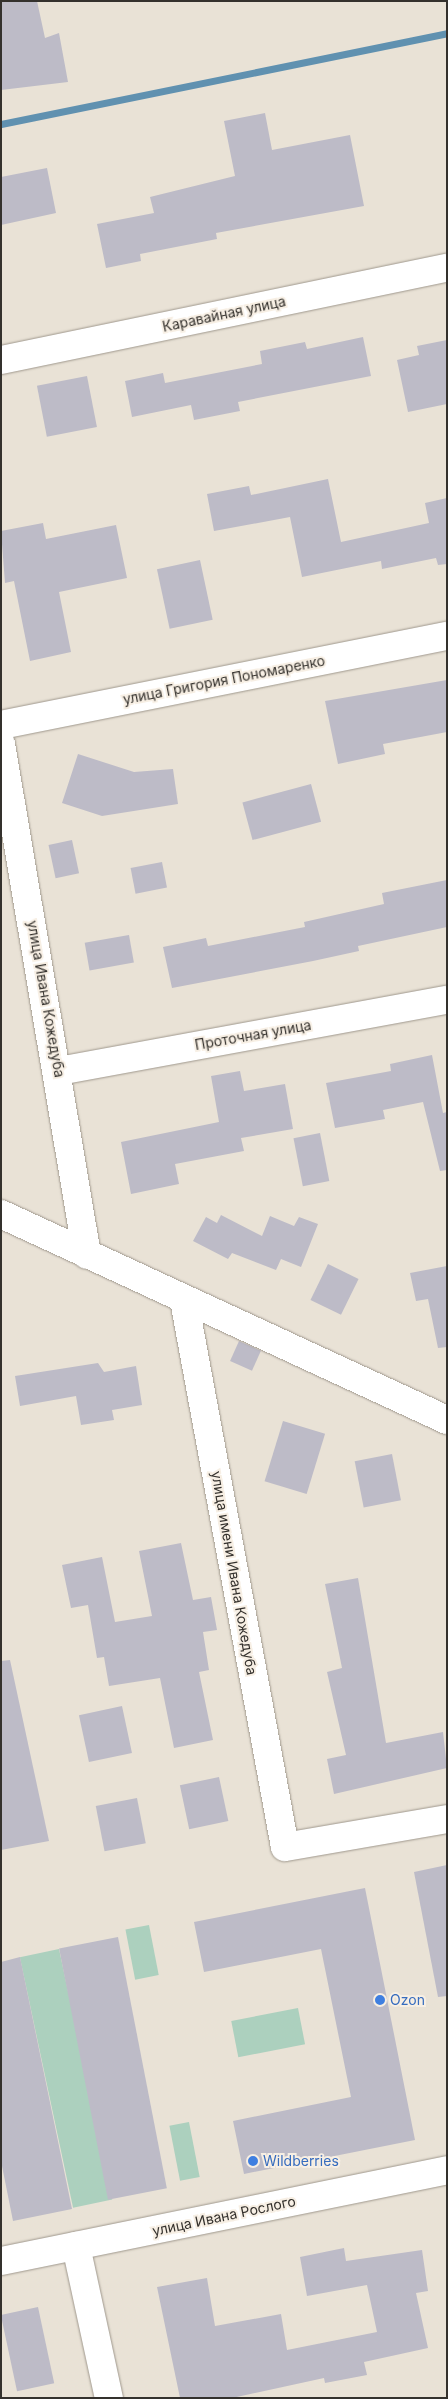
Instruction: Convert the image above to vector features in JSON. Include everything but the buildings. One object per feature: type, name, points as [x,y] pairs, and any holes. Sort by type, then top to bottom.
[{"type":"street","name":"Каравайная улица","points":[[1,360],[447,268]]},
{"type":"street","name":"улица Григория Пономаренко","points":[[1,725],[447,636]]},
{"type":"street","name":"улица Ивана Кожедуба","points":[[1,744],[59,1071],[88,1255]]},
{"type":"street","name":"Проточная улица","points":[[59,1071],[447,1000]]},
{"type":"street","points":[[1,1214],[447,1420]]},
{"type":"street","name":"улица имени Ивана Кожедуба","points":[[184,1300],[285,1847],[447,1819]]},
{"type":"street","name":"улица Ивана Рослого","points":[[1,2261],[446,2175]]},
{"type":"street","points":[[76,2246],[108,2398]]},
{"type":"green space","points":[[149,1925],[159,1975],[135,1980],[125,1930]]},
{"type":"green space","points":[[59,1949],[112,2199],[73,2208],[20,1957]]},
{"type":"green space","points":[[298,2008],[305,2044],[238,2057],[231,2021]]},
{"type":"green space","points":[[189,2122],[200,2177],[180,2181],[169,2126]]},
{"type":"waterway","points":[[1,124],[447,33]]},
{"type":"place","name":"Ozon","points":[[380,2000]]},
{"type":"place","name":"Wildberries","points":[[253,2161]]}]
